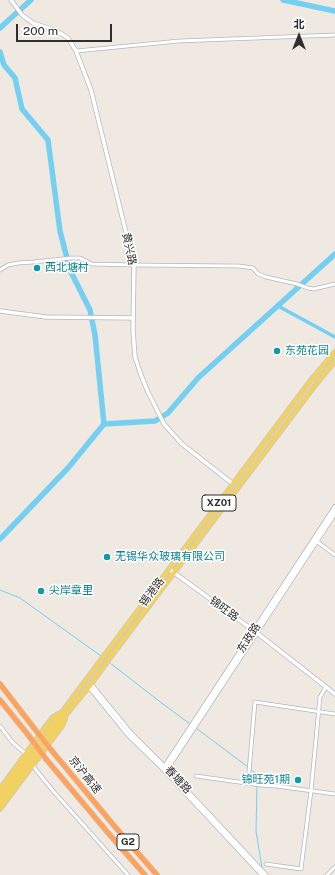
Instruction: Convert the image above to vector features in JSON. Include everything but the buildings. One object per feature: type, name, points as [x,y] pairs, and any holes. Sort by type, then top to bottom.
[{"type":"highway","name":"京沪高速","points":[[0,684],[86,793],[157,875]]},
{"type":"highway","name":"京沪高速","points":[[0,700],[46,759],[145,875]]},
{"type":"main road","name":"锡港路","points":[[29,759],[52,718],[62,712],[311,380],[335,352]]},
{"type":"main road","name":"锡港路","points":[[29,759],[62,726],[66,715],[316,384],[335,361]]},
{"type":"main road","name":"东政路","points":[[165,769],[256,632],[335,507]]},
{"type":"main road","name":"东政路","points":[[315,540],[335,513]]},
{"type":"main road","points":[[0,789],[29,759]]},
{"type":"main road","points":[[0,796],[29,759]]},
{"type":"main road","points":[[0,802],[29,759]]},
{"type":"main road","points":[[0,809],[29,759]]},
{"type":"street","name":"黄兴路","points":[[11,1],[22,15],[33,23],[57,30],[68,38],[76,51],[97,110],[134,265],[132,330],[135,357],[141,375],[164,424],[182,444],[233,484]]},
{"type":"street","points":[[76,51],[179,41],[335,35]]},
{"type":"street","points":[[0,270],[18,262],[80,258],[92,264],[239,266],[253,268],[258,274],[266,277],[308,288],[314,289],[335,284]]},
{"type":"street","points":[[0,311],[46,317],[133,318]]},
{"type":"street","points":[[315,540],[335,555]]},
{"type":"street","name":"锦旺路","points":[[169,569],[256,632],[335,694]]},
{"type":"street","name":"春塘路","points":[[90,685],[128,735],[165,769],[264,874]]},
{"type":"street","points":[[266,864],[301,869],[312,791],[320,697],[326,687]]},
{"type":"street","points":[[248,783],[255,702],[335,714]]},
{"type":"street","points":[[0,726],[12,742],[29,759],[54,792],[128,875]]},
{"type":"street","name":"春塘路","points":[[165,769],[256,869],[264,874]]},
{"type":"street","points":[[196,776],[335,794]]},
{"type":"street","points":[[327,875],[335,867]]},
{"type":"waterway","points":[[0,28],[31,0]]},
{"type":"waterway","points":[[283,0],[335,11]]},
{"type":"waterway","points":[[0,52],[4,65],[15,78],[22,109],[48,140],[60,231],[70,270],[90,310],[95,335],[104,424]]},
{"type":"waterway","points":[[0,539],[68,468],[104,424],[155,421],[168,413],[198,378],[335,254]]},
{"type":"waterway","points":[[278,306],[335,337]]},
{"type":"waterway","points":[[0,590],[20,598],[101,656]]},
{"type":"waterway","points":[[110,663],[190,724]]},
{"type":"waterway","points":[[196,728],[248,767]]},
{"type":"waterway","points":[[250,769],[256,774],[257,783]]},
{"type":"waterway","points":[[257,786],[256,831],[262,868]]},
{"type":"place","name":"西北塘村","points":[[37,268]]},
{"type":"place","name":"东苑花园","points":[[277,351]]},
{"type":"place","name":"无锡华众玻璃有限公司","points":[[107,557]]},
{"type":"place","name":"尖岸章里","points":[[41,591]]},
{"type":"place","name":"锦旺苑1期","points":[[298,780]]}]
